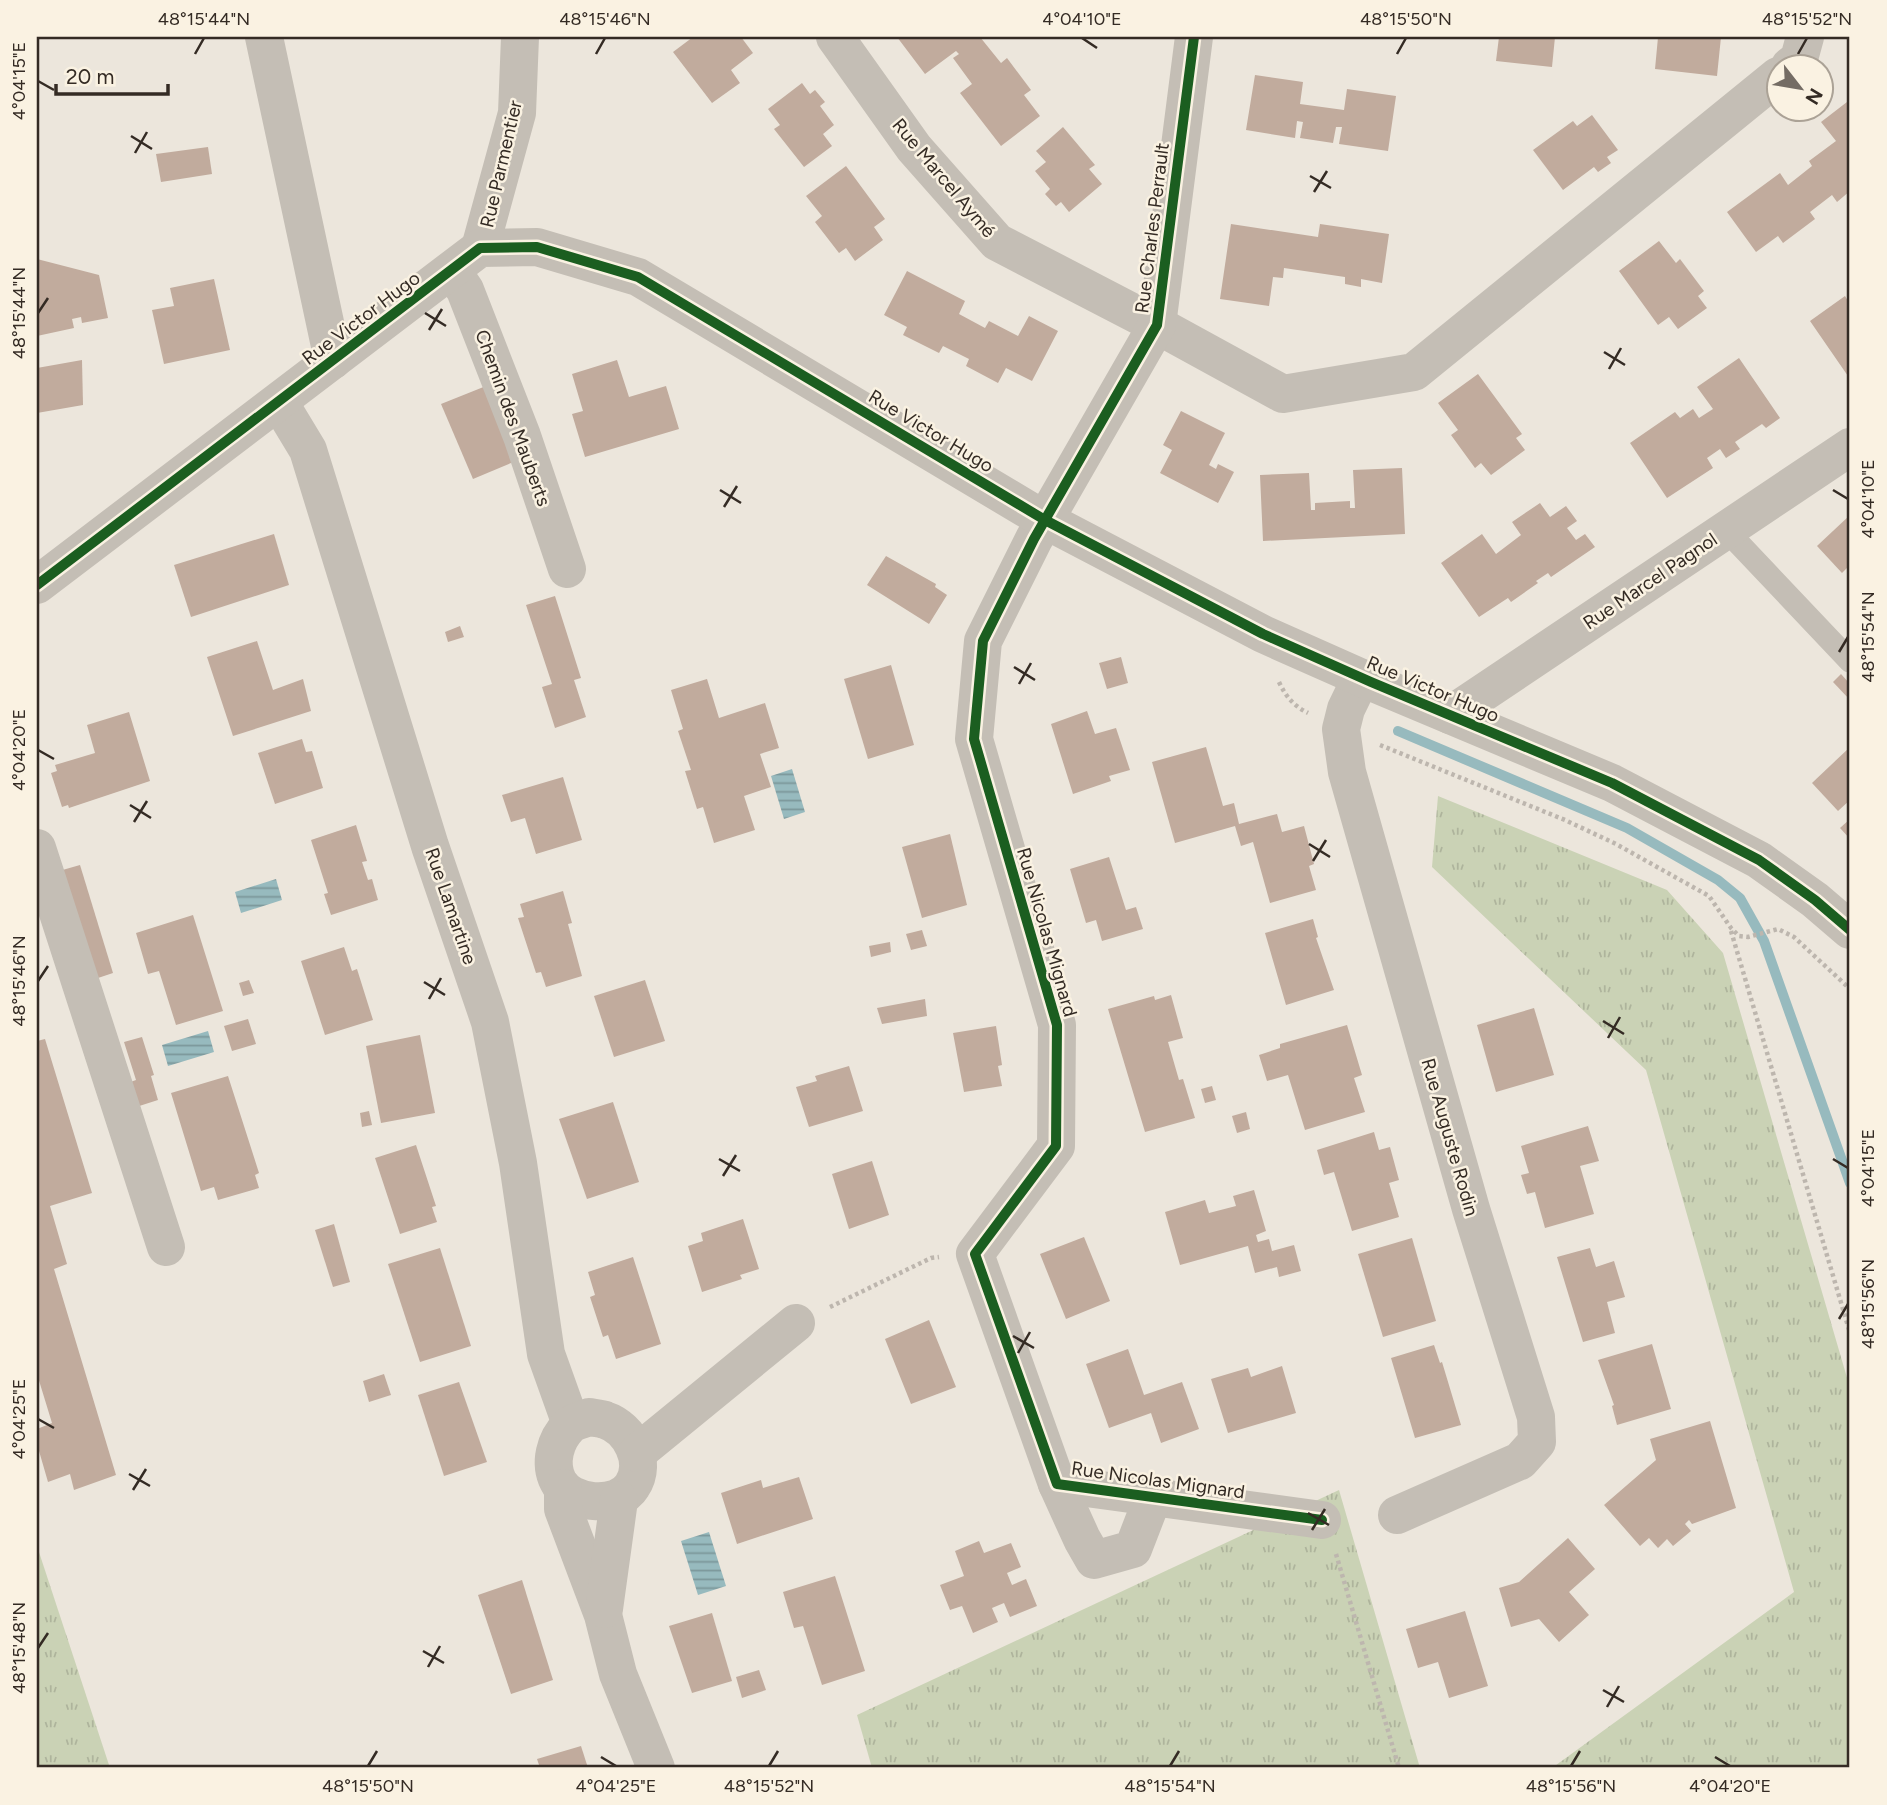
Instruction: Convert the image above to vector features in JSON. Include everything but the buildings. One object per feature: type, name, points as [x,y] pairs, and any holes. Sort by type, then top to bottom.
[{"type":"street","points":[[264,37],[333,360]]},
{"type":"street","name":"Rue Parmentier","points":[[466,259],[517,113],[520,37]]},
{"type":"street","name":"Rue Marcel Aymé","points":[[835,37],[914,148],[997,242],[1157,325]]},
{"type":"street","name":"Rue Charles Perrault","points":[[1045,520],[1157,325],[1195,37]]},
{"type":"street","name":"Rue Charles Perrault","points":[[1157,325],[1283,394],[1414,372],[1764,88]]},
{"type":"street","name":"Rue Victor Hugo","points":[[37,585],[466,259],[537,247],[638,277],[1045,520],[1263,634],[1284,659],[1361,678],[1612,783],[1759,860],[1815,900],[1850,930]]},
{"type":"street","name":"Chemin des Mauberts","points":[[466,259],[465,290],[523,436],[567,569]]},
{"type":"street","name":"Rue Lamartine","points":[[279,402],[308,450],[430,846],[490,1021],[518,1163],[546,1354],[570,1424]]},
{"type":"street","name":"Rue Marcel Pagnol","points":[[1450,715],[1850,447]]},
{"type":"street","name":"Rue Nicolas Mignard","points":[[1045,520],[983,641],[974,740],[1057,1025],[1056,1146],[975,1254],[1057,1484],[1094,1560],[1133,1549],[1153,1497]]},
{"type":"street","name":"Rue Auguste Rodin","points":[[1361,678],[1346,709],[1341,729],[1347,772],[1471,1209],[1536,1417],[1537,1442],[1520,1461],[1397,1515]]},
{"type":"street","points":[[37,848],[166,1247]]},
{"type":"street","points":[[637,1453],[796,1323]]},
{"type":"street","points":[[603,1615],[619,1500],[633,1486],[638,1470],[637,1453],[626,1434],[607,1420],[589,1417],[570,1424],[557,1443],[553,1464],[558,1481],[581,1498],[596,1502],[619,1500]]},
{"type":"street","name":"Rue Nicolas Mignard","points":[[1057,1484],[1317,1519]]},
{"type":"street","points":[[564,1488],[563,1509],[603,1615],[618,1674],[656,1768]]},
{"type":"lane","points":[[1726,530],[1850,661]]},
{"type":"path","points":[[1284,659],[1286,696],[1299,709],[1616,844],[1709,896],[1739,936],[1748,937],[1778,929],[1794,937],[1850,989]]},
{"type":"path","points":[[1731,928],[1850,1333]]},
{"type":"path","points":[[796,1323],[931,1258],[975,1254]]},
{"type":"path","points":[[1317,1519],[1337,1555],[1399,1768]]},
{"type":"green space","points":[[1438,796],[1667,890],[1723,953],[1850,1388],[1850,1768],[1552,1768],[1794,1592],[1646,1070],[1432,867]]},
{"type":"green space","points":[[1339,1490],[1420,1768],[872,1768],[857,1715]]},
{"type":"green space","points":[[37,1546],[110,1768],[37,1768]]},
{"type":"water","points":[[792,769],[805,812],[784,819],[771,776]]},
{"type":"water","points":[[276,879],[282,900],[241,913],[235,892]]},
{"type":"water","points":[[208,1031],[214,1052],[168,1066],[162,1045]]},
{"type":"water","points":[[709,1532],[726,1586],[698,1595],[681,1541]]},
{"type":"waterway","points":[[1398,731],[1627,828],[1718,880],[1740,898],[1764,941],[1850,1183]]},
{"type":"cycle path","points":[[1194,37],[1157,325],[1034,539],[983,641],[974,739],[1057,1025],[1056,1146],[975,1254],[1057,1484],[1322,1520]]},
{"type":"cycle path","points":[[37,585],[480,248],[537,247],[638,277],[1045,520],[1263,634],[1612,783],[1759,860],[1815,900],[1850,930]]}]
